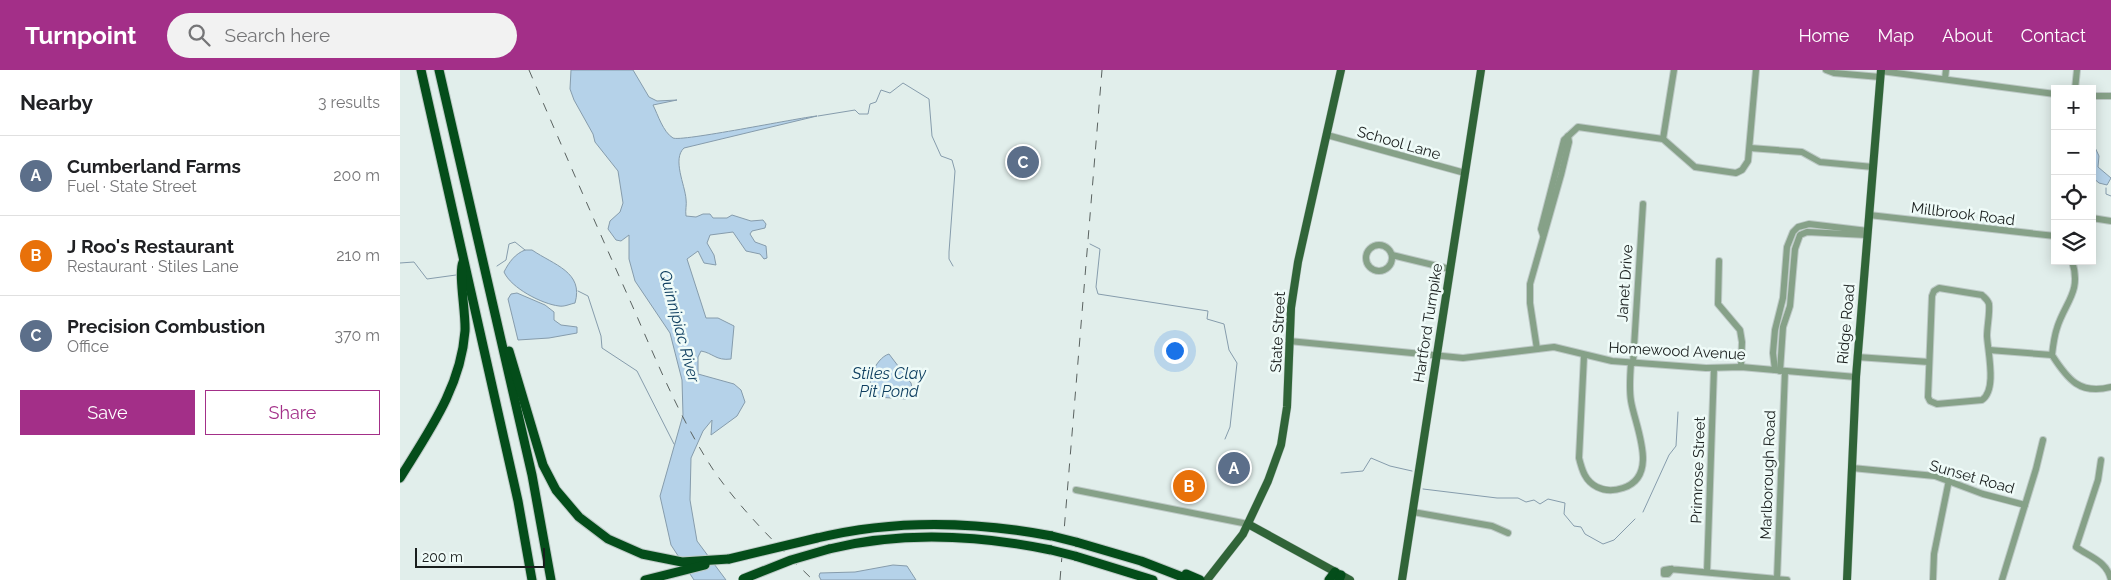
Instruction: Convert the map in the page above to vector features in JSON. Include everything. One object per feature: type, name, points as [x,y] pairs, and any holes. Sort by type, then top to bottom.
[{"type":"highway","points":[[421,70],[518,501],[532,580]]},
{"type":"highway","points":[[439,70],[534,484],[550,580]]},
{"type":"highway","points":[[400,478],[444,406],[458,368],[465,323],[460,271],[464,259]]},
{"type":"highway","points":[[500,336],[511,356],[538,453],[556,490],[578,517],[601,535],[629,550],[657,558],[688,562],[729,559]]},
{"type":"highway","points":[[645,580],[817,538],[873,527],[929,523],[998,528],[1052,536],[1164,569],[1177,571],[1195,580]]},
{"type":"highway","points":[[741,580],[829,549],[884,539],[932,537],[989,541],[1051,550],[1153,580]]},
{"type":"highway","points":[[1329,580],[1341,577]]},
{"type":"main road","name":"State Street","points":[[1207,580],[1232,551],[1248,524],[1272,471],[1284,428],[1288,391],[1292,304],[1298,262],[1341,70]]},
{"type":"main road","name":"Hartford Turnpike","points":[[1402,580],[1481,70]]},
{"type":"main road","name":"Ridge Road","points":[[1847,580],[1856,377],[1881,73]]},
{"type":"main road","points":[[1248,524],[1341,577]]},
{"type":"street","points":[[1663,139],[1674,70]]},
{"type":"street","points":[[1537,349],[1530,293],[1543,235],[1547,230],[1569,142],[1568,136],[1574,129],[1584,126],[1663,139],[1692,166],[1733,174],[1746,165],[1750,148],[1756,70]]},
{"type":"street","points":[[1826,70],[1834,73],[1881,73],[1946,79],[2051,93]]},
{"type":"street","points":[[1946,70],[1946,79]]},
{"type":"street","points":[[2075,85],[2077,70]]},
{"type":"street","points":[[2096,96],[2111,96]]},
{"type":"street","name":"School Lane","points":[[1327,135],[1465,173]]},
{"type":"street","points":[[1750,148],[1802,152],[1820,162],[1873,167]]},
{"type":"street","name":"Janet Drive","points":[[1584,356],[1580,458],[1585,476],[1589,482],[1609,490],[1618,490],[1631,484],[1639,475],[1643,462],[1642,448],[1631,402],[1643,204]]},
{"type":"street","name":"Millbrook Road","points":[[1869,215],[2051,236]]},
{"type":"street","points":[[2096,219],[2111,221]]},
{"type":"street","name":"Marlborough Road","points":[[1777,579],[1780,371],[1783,327],[1791,300],[1795,249],[1800,230],[1809,224],[1868,233]]},
{"type":"street","points":[[1392,255],[1391,264],[1385,270],[1376,271],[1367,262],[1369,251],[1376,246],[1387,248],[1392,255],[1450,269]]},
{"type":"street","points":[[1719,261],[1718,304],[1740,330],[1742,342],[1741,367]]},
{"type":"street","points":[[2052,355],[2056,329],[2074,292],[2075,271],[2073,265]]},
{"type":"street","points":[[1938,288],[1982,295],[1987,300],[1989,350],[1989,392],[1987,396],[1982,400],[1937,404],[1930,401],[1928,397],[1929,362],[1932,296],[1934,290],[1938,288]]},
{"type":"street","name":"Homewood Avenue","points":[[1289,340],[1436,356],[1480,358],[1554,347],[1601,360],[1714,368],[1741,367],[1856,377]]},
{"type":"street","points":[[1989,350],[2052,355],[2075,384],[2084,388],[2111,387]]},
{"type":"street","points":[[1858,358],[1929,362]]},
{"type":"street","name":"Primrose Street","points":[[1707,572],[1714,368]]},
{"type":"street","points":[[2002,580],[2043,440]]},
{"type":"street","points":[[2101,460],[2098,480],[2076,547],[2098,560],[2110,572],[2110,580]]},
{"type":"street","name":"Sunset Road","points":[[1852,468],[1935,476],[1983,494],[2025,505]]},
{"type":"street","points":[[1933,580],[1934,554],[1949,480]]},
{"type":"street","points":[[1076,490],[1248,524]]},
{"type":"street","points":[[1412,512],[1492,526],[1508,533]]},
{"type":"street","points":[[1672,569],[1787,580]]},
{"type":"water","name":"Quinnipiac River","points":[[571,70],[633,70],[649,97],[657,101],[677,100],[653,105],[664,128],[673,138],[696,137],[817,116],[684,148],[679,159],[686,199],[686,216],[696,217],[710,214],[713,218],[727,218],[732,215],[751,221],[763,220],[766,224],[765,228],[752,231],[750,234],[755,242],[766,246],[767,258],[764,259],[760,254],[746,251],[733,232],[710,235],[707,243],[714,255],[716,265],[704,263],[698,251],[687,259],[706,318],[718,318],[734,326],[731,359],[718,358],[701,351],[698,357],[698,374],[734,384],[741,390],[745,402],[737,416],[711,435],[712,420],[703,431],[691,458],[690,500],[697,541],[726,580],[694,580],[671,545],[660,496],[683,415],[682,380],[670,333],[635,281],[629,259],[629,235],[621,241],[616,240],[608,229],[610,221],[620,212],[623,203],[618,171],[595,142],[593,134],[574,100],[570,89]]},
{"type":"water","points":[[2096,150],[2099,156],[2098,167],[2111,178],[2107,185],[2096,180]]},
{"type":"water","points":[[525,250],[532,250],[565,270],[575,284],[577,292],[575,303],[565,306],[552,305],[536,299],[513,284],[504,272],[515,256]]},
{"type":"water","points":[[517,293],[545,305],[554,312],[554,320],[561,325],[577,327],[577,333],[549,338],[518,340],[508,299],[511,294]]},
{"type":"water","name":"Stiles Clay Pit Pond","points":[[889,354],[911,383],[912,388],[906,399],[877,397],[873,393],[871,387],[872,374],[879,361]]},
{"type":"water","points":[[893,565],[907,566],[916,580],[821,580],[819,576],[820,573],[855,572]]},
{"type":"waterway","points":[[818,116],[855,110],[859,114],[868,114],[870,104],[876,102],[881,90],[890,93],[903,83],[929,99],[932,136],[941,156],[952,160],[955,171],[949,252],[949,259],[953,266]]},
{"type":"waterway","points":[[2106,188],[2106,194],[2111,196]]},
{"type":"waterway","points":[[497,266],[506,260],[509,244],[515,242],[525,250]]},
{"type":"waterway","points":[[1090,244],[1100,249],[1096,287],[1098,294],[1208,311],[1207,319],[1224,324],[1229,350],[1237,363],[1230,427],[1225,439]]},
{"type":"waterway","points":[[400,263],[414,262],[427,279],[456,275]]},
{"type":"waterway","points":[[578,291],[588,296],[601,336],[602,348],[637,371],[674,444]]},
{"type":"waterway","points":[[1643,512],[1669,455],[1676,446],[1678,412]]},
{"type":"waterway","points":[[1341,473],[1363,471],[1371,458],[1390,466],[1412,471]]},
{"type":"waterway","points":[[1423,489],[1497,498],[1518,498],[1526,502],[1534,500],[1540,504],[1548,499],[1565,503],[1564,514],[1574,526],[1581,527],[1585,534],[1603,544],[1614,540],[1635,519]]},
{"type":"railway","points":[[529,70],[660,369],[690,431],[714,471],[736,500],[813,580]]},
{"type":"railway","points":[[1060,580],[1102,70]]},
{"type":"place","name":"Precision Combustion","points":[[1023,162]]},
{"type":"place","name":"Cumberland Farms","points":[[1234,468]]},
{"type":"place","name":"J Roo's Restaurant","points":[[1189,486]]}]
